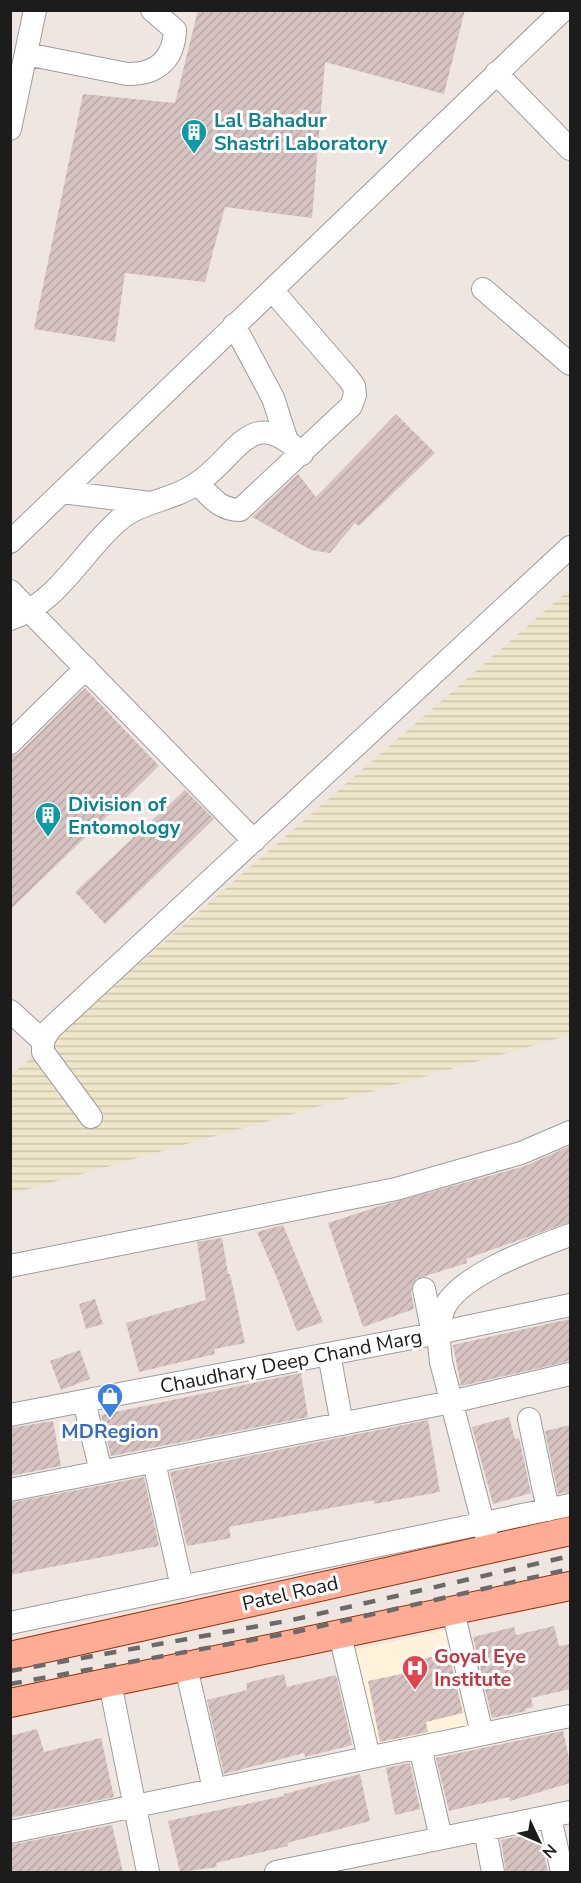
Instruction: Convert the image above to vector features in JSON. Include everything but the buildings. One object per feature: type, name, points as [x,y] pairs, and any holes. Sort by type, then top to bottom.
[{"type":"main road","name":"Patel Road","points":[[10,1656],[486,1536],[570,1531]]},
{"type":"main road","points":[[10,1703],[570,1586]]},
{"type":"street","points":[[10,129],[14,95],[26,54],[34,10]]},
{"type":"street","points":[[26,54],[141,75],[154,70],[166,60],[174,46],[175,30],[152,10]]},
{"type":"street","points":[[10,542],[563,10]]},
{"type":"street","points":[[496,73],[570,149]]},
{"type":"street","points":[[483,289],[570,364]]},
{"type":"street","points":[[198,484],[219,506],[228,510],[240,510],[294,446],[351,406],[355,395],[354,386],[272,290]]},
{"type":"street","points":[[234,326],[273,398],[294,446]]},
{"type":"street","points":[[20,615],[118,521],[135,509],[177,496],[198,484],[248,437],[261,431],[273,432],[294,446]]},
{"type":"street","points":[[62,492],[154,503]]},
{"type":"street","points":[[91,1117],[43,1052],[43,1041],[49,1030],[570,547]]},
{"type":"street","points":[[10,591],[20,615],[86,668],[254,841]]},
{"type":"street","points":[[10,743],[86,668]]},
{"type":"street","points":[[10,1011],[43,1041]]},
{"type":"street","points":[[10,1266],[396,1188],[521,1153],[570,1132]]},
{"type":"street","points":[[435,1334],[443,1310],[457,1290],[483,1273],[570,1235]]},
{"type":"street","points":[[424,1289],[486,1536]]},
{"type":"street","name":"Chaudhary Deep Chand Marg","points":[[10,1415],[435,1334],[570,1305]]},
{"type":"street","points":[[329,1354],[342,1424]]},
{"type":"street","points":[[10,1490],[451,1402],[570,1374]]},
{"type":"street","points":[[84,1401],[101,1472]]},
{"type":"street","points":[[530,1419],[548,1510]]},
{"type":"street","points":[[154,1462],[182,1587]]},
{"type":"street","points":[[10,1623],[182,1587],[486,1536],[548,1510],[570,1505]]},
{"type":"street","points":[[453,1611],[482,1734]]},
{"type":"street","points":[[340,1635],[369,1757]]},
{"type":"street","points":[[186,1667],[214,1789]]},
{"type":"street","points":[[110,1683],[148,1872]]},
{"type":"street","points":[[10,1832],[570,1716]]},
{"type":"street","points":[[420,1747],[441,1838]]},
{"type":"street","points":[[276,1872],[560,1815],[562,1872]]},
{"type":"street","points":[[485,1830],[493,1872]]},
{"type":"shaded area","points":[[570,589],[570,1035],[11,1194],[10,1076]]},
{"type":"shaded area","name":"Goyal Eye Institute","points":[[456,1628],[478,1732],[375,1754],[353,1650]]},
{"type":"railway","points":[[10,1671],[292,1620],[570,1556]]},
{"type":"railway","points":[[10,1684],[295,1632],[570,1569]]},
{"type":"place","name":"Lal Bahadur Shastri Laboratory","points":[[194,155]]},
{"type":"place","name":"Division of Entomology","points":[[48,838]]},
{"type":"place","name":"MDRegion","points":[[110,1419]]},
{"type":"place","name":"Goyal Eye Institute","points":[[415,1691]]}]
